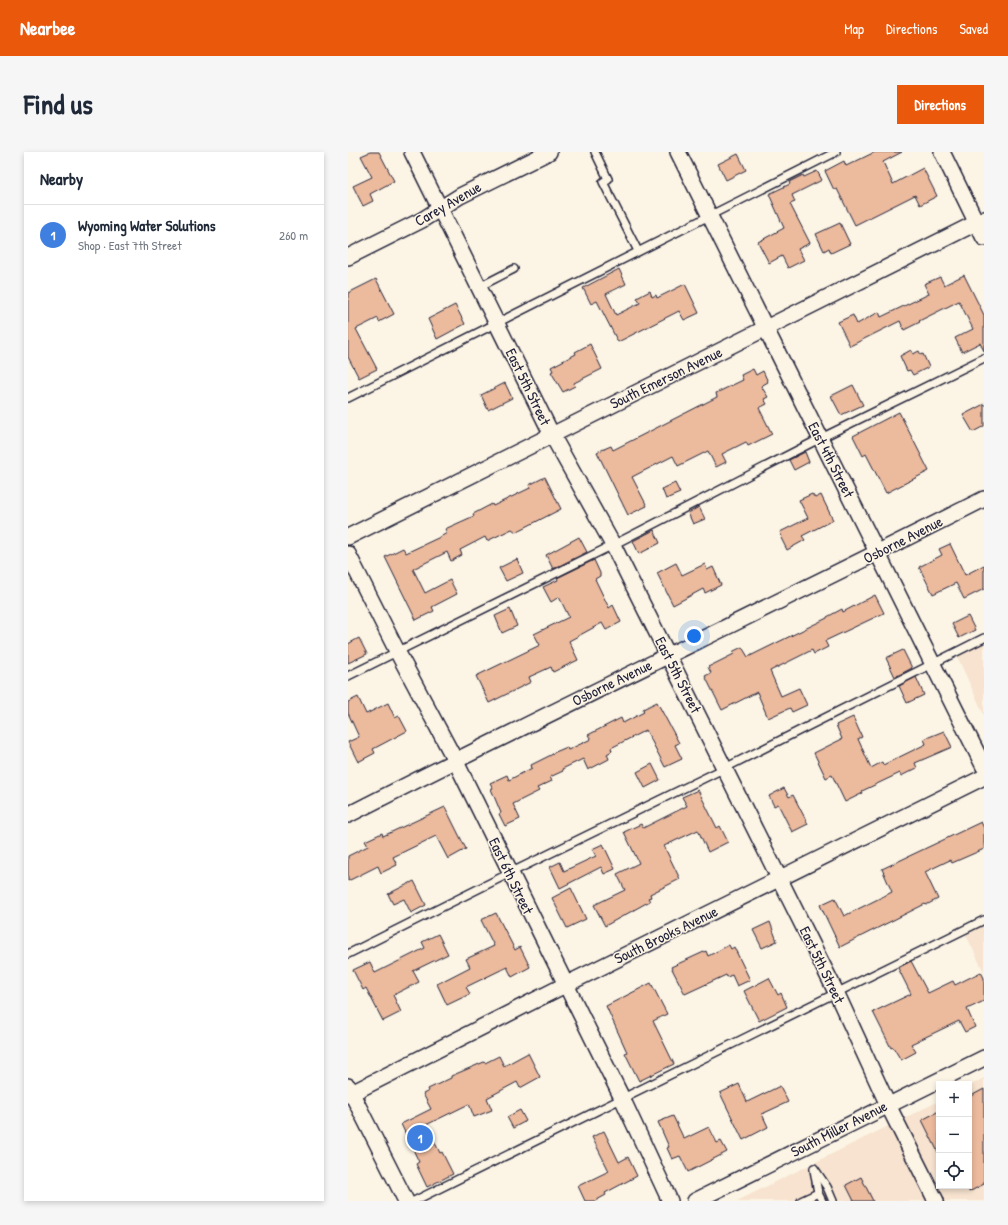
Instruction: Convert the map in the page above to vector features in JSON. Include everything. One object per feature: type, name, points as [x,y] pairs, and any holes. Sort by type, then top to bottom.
[{"type":"street","name":"East 5th Street","points":[[412,152],[552,435],[613,545],[725,768],[836,992],[888,1104],[936,1201]]},
{"type":"street","name":"Carey Avenue","points":[[348,258],[422,220],[460,196],[549,152]]},
{"type":"street","name":"East 4th Street","points":[[678,152],[984,768]]},
{"type":"street","points":[[942,152],[980,221],[984,238]]},
{"type":"street","name":"South Emerson Avenue","points":[[348,537],[980,221]]},
{"type":"street","name":"Osborne Avenue","points":[[348,815],[455,760],[669,656],[984,499]]},
{"type":"street","name":"East 6th Street","points":[[348,554],[397,651],[455,760],[622,1098],[670,1201]]},
{"type":"street","name":"South Brooks Avenue","points":[[349,1091],[984,777]]},
{"type":"street","name":"South Miller Avenue","points":[[695,1201],[888,1104],[984,1058]]},
{"type":"street","points":[[349,1091],[406,1201]]},
{"type":"lane","points":[[595,152],[608,179],[603,182],[638,251]]},
{"type":"lane","points":[[348,398],[836,152]]},
{"type":"lane","points":[[479,287],[514,269]]},
{"type":"lane","points":[[348,676],[613,545],[821,438],[984,358]]},
{"type":"lane","points":[[348,954],[984,638]]},
{"type":"lane","points":[[414,1201],[984,920]]},
{"type":"lane","points":[[822,1201],[818,1193],[814,1168],[827,1187],[833,1201]]},
{"type":"lane","points":[[801,1201],[818,1193]]},
{"type":"shaded area","points":[[984,643],[984,715],[957,656]]},
{"type":"shaded area","points":[[984,923],[984,972],[966,935]]},
{"type":"shaded area","points":[[984,1078],[984,1201],[737,1201],[936,1102],[936,1189],[972,1189],[972,1084]]},
{"type":"building","points":[[370,152],[379,152],[394,181],[370,194],[373,201],[363,206],[353,186],[372,177],[361,156]]},
{"type":"building","points":[[875,152],[902,152],[883,162],[893,184],[923,168],[937,196],[920,205],[915,195],[855,225],[837,189],[834,190],[825,171],[844,161],[846,166]]},
{"type":"building","points":[[738,154],[746,170],[726,180],[718,164]]},
{"type":"building","points":[[817,171],[822,180],[792,195],[795,202],[790,204],[810,243],[798,249],[804,260],[788,268],[782,256],[769,263],[758,242],[784,228],[769,194],[790,184],[789,182],[803,175],[804,177]]},
{"type":"building","points":[[840,223],[850,244],[831,253],[829,248],[824,251],[816,234]]},
{"type":"building","points":[[619,269],[626,284],[606,294],[616,315],[640,303],[637,298],[650,291],[652,297],[656,295],[657,298],[685,284],[699,313],[684,320],[679,311],[618,342],[597,301],[591,304],[583,288]]},
{"type":"building","points":[[964,275],[984,315],[984,351],[980,343],[962,352],[955,338],[973,329],[959,301],[904,330],[900,321],[850,346],[838,322],[853,315],[857,324],[879,312],[881,317],[929,294],[924,284],[940,277],[944,285]]},
{"type":"building","points":[[376,279],[394,314],[379,322],[378,318],[356,329],[377,369],[359,378],[348,357],[348,293]]},
{"type":"building","points":[[455,305],[465,324],[437,339],[428,319]]},
{"type":"building","points":[[590,344],[602,369],[574,383],[575,386],[563,392],[551,372],[553,371],[551,367],[576,354],[575,352]]},
{"type":"building","points":[[911,350],[913,354],[919,351],[921,355],[923,354],[929,367],[913,375],[910,370],[907,371],[900,356]]},
{"type":"building","points":[[753,369],[756,375],[763,371],[768,382],[761,386],[768,397],[764,399],[767,404],[759,408],[772,434],[748,446],[746,442],[722,454],[726,462],[716,467],[708,451],[678,466],[673,456],[632,477],[647,506],[628,515],[597,452],[611,446],[613,450],[717,397],[716,393],[743,380],[741,375]]},
{"type":"building","points":[[505,383],[512,398],[488,410],[481,395]]},
{"type":"building","points":[[853,385],[863,405],[841,415],[831,396]]},
{"type":"building","points":[[984,404],[984,426],[973,432],[963,415]]},
{"type":"building","points":[[899,412],[929,471],[886,493],[866,454],[863,456],[853,436]]},
{"type":"building","points":[[805,452],[809,462],[794,470],[789,460]]},
{"type":"building","points":[[545,477],[561,509],[516,532],[512,529],[487,541],[485,537],[460,550],[462,555],[451,561],[447,552],[413,569],[425,593],[450,580],[457,594],[432,607],[434,611],[416,620],[385,557],[403,548],[406,553],[440,537],[447,533],[445,529],[474,516],[473,514],[492,504],[493,506],[530,488],[529,485]]},
{"type":"building","points":[[675,483],[680,493],[666,499],[662,489]]},
{"type":"building","points":[[812,494],[815,498],[821,495],[833,520],[802,536],[805,540],[787,550],[781,538],[780,532],[808,518],[799,500]]},
{"type":"building","points":[[699,507],[705,519],[693,524],[688,513]]},
{"type":"building","points":[[654,530],[660,543],[639,554],[633,541]]},
{"type":"building","points":[[579,537],[587,552],[553,569],[546,555]]},
{"type":"building","points":[[950,544],[965,575],[984,565],[984,589],[964,599],[956,583],[933,594],[919,567],[942,555],[939,549]]},
{"type":"building","points":[[517,559],[523,573],[506,581],[499,568]]},
{"type":"building","points":[[594,560],[600,573],[600,576],[595,579],[609,608],[613,605],[621,622],[606,630],[602,623],[569,641],[578,660],[553,672],[551,667],[529,677],[531,682],[489,703],[476,676],[540,645],[534,634],[569,617],[559,597],[551,602],[543,587],[558,580],[557,578]]},
{"type":"building","points":[[676,563],[682,575],[705,564],[707,570],[713,567],[721,585],[705,593],[703,589],[673,605],[657,573]]},
{"type":"building","points":[[875,595],[884,613],[825,641],[828,647],[814,654],[812,650],[770,671],[781,696],[799,688],[807,705],[792,712],[790,708],[768,718],[757,692],[722,710],[705,676],[711,673],[708,667],[734,654],[732,652],[742,647],[748,657],[842,609],[843,612]]},
{"type":"building","points":[[510,609],[517,626],[502,633],[495,616]]},
{"type":"building","points":[[968,616],[975,630],[959,638],[952,624]]},
{"type":"building","points":[[359,638],[367,654],[348,663],[348,644]]},
{"type":"building","points":[[903,650],[912,668],[895,677],[886,658]]},
{"type":"building","points":[[916,677],[924,695],[907,703],[899,686]]},
{"type":"building","points":[[358,697],[366,714],[388,703],[395,718],[399,716],[407,731],[373,749],[375,753],[358,762],[348,742],[359,737],[348,713],[348,702]]},
{"type":"building","points":[[657,702],[679,743],[675,745],[682,759],[665,767],[646,730],[611,748],[612,751],[607,754],[609,759],[588,770],[583,759],[562,769],[563,771],[550,777],[552,781],[537,788],[539,791],[513,804],[520,819],[505,826],[499,814],[501,813],[490,783],[507,775],[509,780],[532,768],[531,765],[553,753],[567,747],[568,750],[591,739],[588,735],[621,718],[623,723],[644,712],[643,709]]},
{"type":"building","points":[[853,717],[862,737],[858,739],[871,768],[882,762],[883,765],[926,744],[924,739],[944,731],[952,747],[915,763],[917,768],[901,776],[900,773],[862,791],[863,793],[845,802],[832,775],[826,778],[814,753],[842,739],[836,725]]},
{"type":"building","points":[[652,764],[660,780],[645,788],[637,772]]},
{"type":"building","points":[[784,788],[789,797],[793,795],[808,824],[792,832],[778,804],[774,806],[769,796]]},
{"type":"building","points":[[698,790],[717,828],[720,826],[728,842],[708,852],[698,830],[664,846],[680,879],[650,894],[651,897],[648,898],[650,901],[605,926],[594,905],[625,890],[617,874],[639,863],[624,832],[641,824],[643,828],[687,806],[682,797]]},
{"type":"building","points":[[445,807],[466,849],[448,859],[436,836],[393,857],[397,865],[381,873],[378,866],[348,881],[348,856],[368,846],[365,841],[382,833],[383,836]]},
{"type":"building","points":[[981,822],[984,828],[984,849],[952,863],[950,860],[925,872],[938,899],[926,905],[925,904],[840,947],[820,905],[835,898],[844,916],[892,892],[882,869]]},
{"type":"building","points":[[603,844],[615,869],[604,874],[601,867],[560,888],[550,867],[560,862],[564,871],[596,856],[592,849]]},
{"type":"building","points":[[414,881],[426,905],[411,913],[404,899],[393,904],[388,894]]},
{"type":"building","points":[[571,888],[586,919],[567,928],[552,898]]},
{"type":"building","points":[[496,913],[515,950],[520,947],[530,967],[512,977],[507,967],[466,987],[470,994],[447,1005],[437,984],[470,967],[466,959],[494,946],[481,920]]},
{"type":"building","points":[[770,922],[777,941],[762,948],[753,930]]},
{"type":"building","points":[[438,934],[448,954],[413,971],[419,982],[393,995],[401,1012],[383,1021],[366,988],[363,990],[353,970],[370,962],[375,973],[425,948],[422,942]]},
{"type":"building","points":[[729,945],[731,949],[734,947],[750,980],[737,986],[732,975],[727,977],[726,975],[685,994],[671,967],[706,951],[708,956]]},
{"type":"building","points":[[911,961],[928,993],[953,981],[955,985],[981,972],[984,978],[984,1001],[967,1009],[975,1027],[965,1032],[959,1021],[911,1044],[916,1052],[901,1060],[893,1047],[891,1048],[873,1012],[911,994],[898,968]]},
{"type":"building","points":[[769,978],[778,995],[781,993],[787,1007],[759,1021],[744,991]]},
{"type":"building","points":[[651,983],[667,1014],[653,1021],[674,1064],[639,1081],[625,1053],[627,1052],[606,1006]]},
{"type":"building","points":[[528,1053],[540,1077],[520,1088],[517,1082],[487,1098],[492,1110],[474,1117],[469,1104],[426,1125],[440,1153],[442,1152],[453,1174],[427,1187],[416,1164],[419,1162],[401,1124],[431,1109],[423,1094],[429,1091],[428,1089],[451,1078],[451,1076],[499,1056],[504,1066]]},
{"type":"building","points":[[739,1084],[747,1102],[780,1086],[788,1102],[762,1114],[768,1127],[743,1140],[720,1093]]},
{"type":"building","points":[[984,1089],[984,1184],[969,1192],[969,1189],[972,1189],[972,1095]]},
{"type":"building","points":[[520,1110],[526,1121],[513,1128],[507,1117]]},
{"type":"building","points":[[936,1113],[936,1148],[922,1120]]},
{"type":"building","points":[[673,1116],[684,1139],[709,1127],[717,1143],[721,1141],[727,1152],[688,1172],[680,1156],[672,1159],[667,1148],[669,1147],[658,1122]]},
{"type":"building","points":[[604,1131],[619,1162],[628,1157],[637,1176],[605,1193],[606,1195],[595,1201],[585,1201],[578,1186],[609,1171],[592,1137]]},
{"type":"building","points":[[861,1177],[873,1201],[854,1201],[846,1185]]},
{"type":"place","name":"Wyoming Water Solutions","points":[[420,1138]]}]
